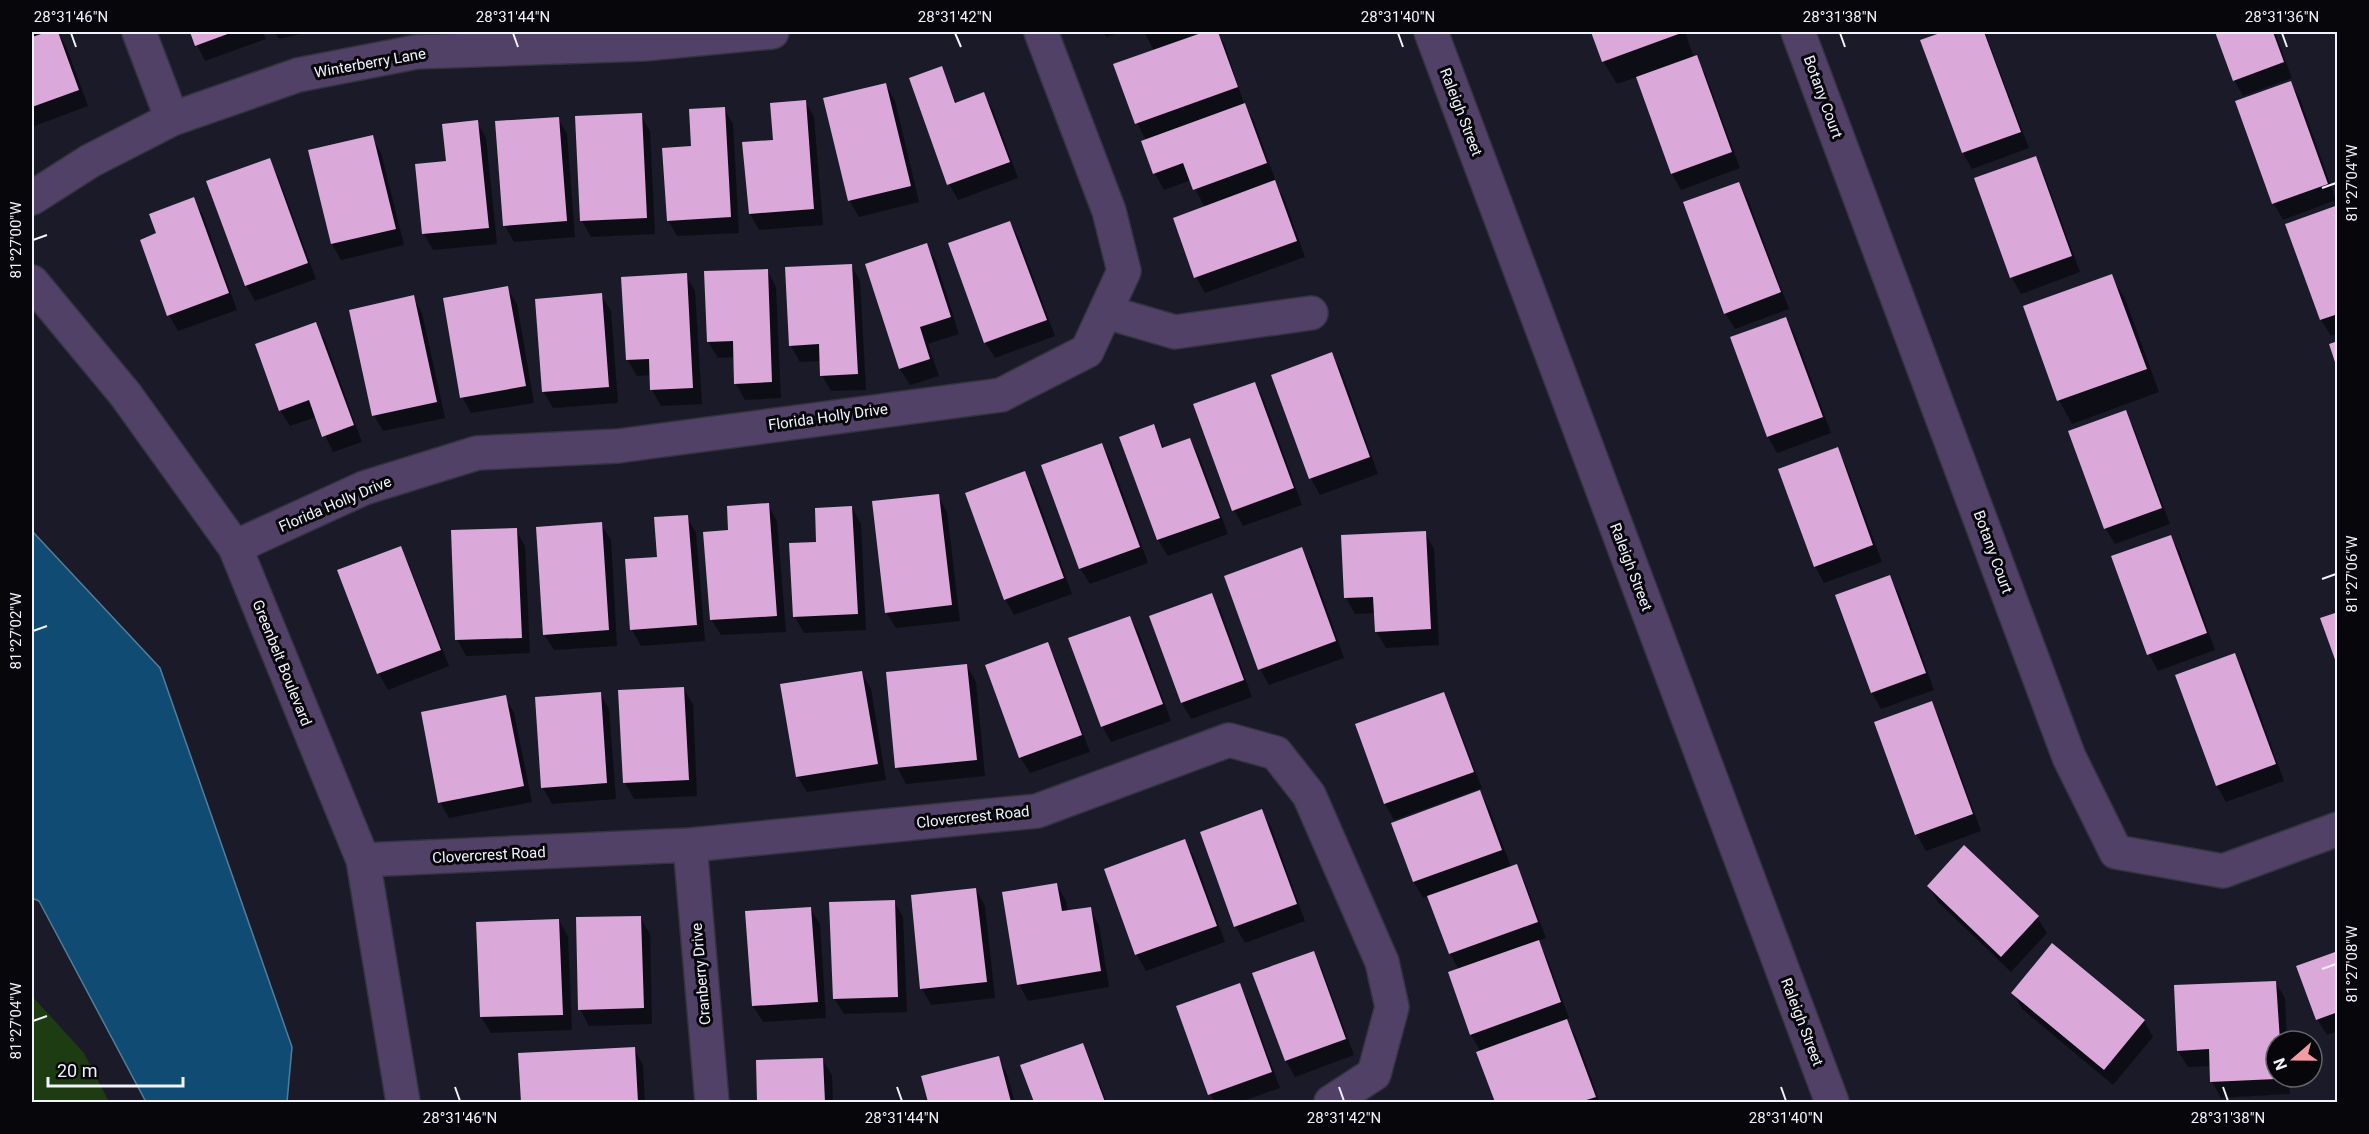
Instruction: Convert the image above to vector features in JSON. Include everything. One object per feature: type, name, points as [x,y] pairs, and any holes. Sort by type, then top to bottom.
[{"type":"street","points":[[139,32],[172,119]]},
{"type":"street","name":"Winterberry Lane","points":[[32,198],[90,161],[172,119],[298,75],[416,52],[644,44],[772,32]]},
{"type":"street","name":"Florida Holly Drive","points":[[235,547],[364,488],[477,453],[618,446],[1001,395],[1088,351],[1124,271],[1109,211],[1041,32]]},
{"type":"street","name":"Raleigh Street","points":[[1431,32],[1832,1102]]},
{"type":"street","name":"Botany Court","points":[[1798,32],[2069,757],[2116,852],[2223,872],[2337,829]]},
{"type":"street","name":"Greenbelt Boulevard","points":[[32,282],[125,394],[235,547],[363,860],[403,1102]]},
{"type":"street","points":[[1106,312],[1175,332],[1311,313]]},
{"type":"street","name":"Clovercrest Road","points":[[363,860],[690,845],[1037,811],[1229,740],[1276,753],[1309,795],[1382,962],[1392,1007],[1374,1074],[1331,1102]]},
{"type":"street","name":"Cranberry Drive","points":[[690,845],[712,1102]]},
{"type":"green space","points":[[32,996],[84,1053],[109,1102],[32,1102]]},
{"type":"water","points":[[32,531],[160,668],[292,1047],[287,1102],[146,1102],[39,901],[32,898]]},
{"type":"building","points":[[47,32],[58,32],[79,90],[32,107],[32,37]]},
{"type":"building","points":[[190,32],[233,32],[195,46]]},
{"type":"building","points":[[1204,32],[1218,32],[1238,87],[1135,124],[1113,64]]},
{"type":"building","points":[[1591,32],[1684,32],[1602,62]]},
{"type":"building","points":[[1943,32],[1984,32],[2021,132],[1962,153],[1920,40]]},
{"type":"building","points":[[2215,32],[2273,32],[2284,62],[2233,81]]},
{"type":"building","points":[[1697,55],[1732,152],[1671,174],[1636,77]]},
{"type":"building","points":[[942,66],[955,103],[984,92],[1010,162],[947,185],[909,78]]},
{"type":"building","points":[[2291,81],[2328,184],[2272,204],[2235,101]]},
{"type":"building","points":[[886,83],[911,186],[848,201],[823,98]]},
{"type":"building","points":[[806,100],[814,209],[749,214],[742,142],[773,140],[770,103]]},
{"type":"building","points":[[1245,103],[1267,163],[1193,190],[1183,163],[1153,174],[1141,141]]},
{"type":"building","points":[[725,107],[731,217],[667,221],[662,148],[691,146],[689,109]]},
{"type":"building","points":[[642,113],[647,218],[580,221],[575,116]]},
{"type":"building","points":[[559,117],[567,221],[503,226],[495,121]]},
{"type":"building","points":[[478,120],[489,228],[422,234],[415,164],[446,161],[442,124]]},
{"type":"building","points":[[373,135],[396,229],[331,244],[308,150]]},
{"type":"building","points":[[2036,156],[2072,256],[2010,278],[1974,178]]},
{"type":"building","points":[[270,158],[308,263],[245,286],[206,181]]},
{"type":"building","points":[[1275,180],[1297,241],[1194,278],[1173,218]]},
{"type":"building","points":[[1739,182],[1781,292],[1724,314],[1683,202]]},
{"type":"building","points":[[194,197],[229,293],[167,316],[140,240],[156,233],[149,214]]},
{"type":"building","points":[[2338,205],[2338,314],[2320,320],[2285,224]]},
{"type":"building","points":[[1010,221],[1047,320],[984,343],[948,243]]},
{"type":"building","points":[[927,243],[951,317],[920,327],[930,359],[899,369],[865,264]]},
{"type":"building","points":[[852,264],[858,374],[820,376],[819,344],[789,346],[785,267]]},
{"type":"building","points":[[768,269],[772,382],[734,384],[733,341],[707,342],[704,271]]},
{"type":"building","points":[[687,273],[693,388],[650,390],[649,359],[626,360],[621,277]]},
{"type":"building","points":[[2112,274],[2147,369],[2057,401],[2023,306]]},
{"type":"building","points":[[508,286],[526,386],[460,398],[443,298]]},
{"type":"building","points":[[602,293],[609,387],[542,392],[535,299]]},
{"type":"building","points":[[414,295],[437,402],[372,416],[349,310]]},
{"type":"building","points":[[1786,317],[1823,417],[1767,437],[1730,337]]},
{"type":"building","points":[[316,322],[354,425],[322,437],[309,400],[279,411],[255,344]]},
{"type":"building","points":[[2338,341],[2338,368],[2337,368],[2329,344]]},
{"type":"building","points":[[1332,352],[1370,457],[1309,479],[1271,375]]},
{"type":"building","points":[[1255,382],[1294,488],[1232,511],[1193,404]]},
{"type":"building","points":[[2126,410],[2162,508],[2104,529],[2068,431]]},
{"type":"building","points":[[1154,424],[1162,448],[1190,438],[1220,518],[1157,540],[1119,437]]},
{"type":"building","points":[[1102,443],[1140,547],[1079,569],[1041,465]]},
{"type":"building","points":[[1838,447],[1873,545],[1814,567],[1778,469]]},
{"type":"building","points":[[1025,471],[1064,578],[1004,600],[965,493]]},
{"type":"building","points":[[939,494],[952,605],[885,613],[872,501]]},
{"type":"building","points":[[769,503],[777,616],[710,620],[703,532],[728,530],[727,506]]},
{"type":"building","points":[[852,506],[858,614],[793,617],[789,543],[816,542],[815,508]]},
{"type":"building","points":[[688,515],[697,625],[630,630],[625,559],[657,557],[654,517]]},
{"type":"building","points":[[602,522],[609,630],[543,635],[536,527]]},
{"type":"building","points":[[517,528],[522,638],[455,640],[451,530]]},
{"type":"building","points":[[1426,531],[1431,629],[1375,632],[1373,597],[1344,598],[1341,535]]},
{"type":"building","points":[[2171,535],[2207,633],[2147,655],[2111,556]]},
{"type":"building","points":[[401,546],[441,650],[377,674],[337,570]]},
{"type":"building","points":[[1302,547],[1336,641],[1258,670],[1224,576]]},
{"type":"building","points":[[1890,575],[1926,673],[1871,693],[1835,595]]},
{"type":"building","points":[[1212,593],[1244,680],[1181,703],[1149,616]]},
{"type":"building","points":[[2338,612],[2338,665],[2337,665],[2320,618]]},
{"type":"building","points":[[1130,616],[1163,704],[1101,727],[1068,638]]},
{"type":"building","points":[[1048,642],[1082,735],[1019,758],[985,665]]},
{"type":"building","points":[[2235,653],[2276,764],[2216,786],[2175,675]]},
{"type":"building","points":[[967,664],[977,760],[895,768],[886,672]]},
{"type":"building","points":[[862,671],[878,764],[796,777],[780,684]]},
{"type":"building","points":[[684,687],[689,780],[623,783],[618,690]]},
{"type":"building","points":[[601,692],[607,783],[541,788],[535,697]]},
{"type":"building","points":[[1444,692],[1474,772],[1384,804],[1355,724]]},
{"type":"building","points":[[506,695],[524,786],[438,803],[421,712]]},
{"type":"building","points":[[1932,701],[1973,814],[1915,835],[1874,722]]},
{"type":"building","points":[[1480,790],[1502,850],[1413,882],[1391,823]]},
{"type":"building","points":[[1262,809],[1297,904],[1234,927],[1200,832]]},
{"type":"building","points":[[1185,839],[1217,926],[1135,955],[1104,869]]},
{"type":"building","points":[[1964,845],[2039,916],[2001,957],[1927,886]]},
{"type":"building","points":[[1517,864],[1538,922],[1449,954],[1427,896]]},
{"type":"building","points":[[1057,883],[1062,911],[1091,907],[1101,971],[1017,985],[1002,892]]},
{"type":"building","points":[[976,888],[987,982],[920,989],[911,895]]},
{"type":"building","points":[[895,900],[898,997],[833,999],[829,902]]},
{"type":"building","points":[[811,907],[818,1002],[752,1006],[745,911]]},
{"type":"building","points":[[641,916],[644,1008],[578,1010],[576,917]]},
{"type":"building","points":[[559,919],[563,1015],[480,1017],[476,922]]},
{"type":"building","points":[[1539,940],[1561,1002],[1470,1035],[1448,972]]},
{"type":"building","points":[[2052,943],[2145,1020],[2104,1070],[2011,993]]},
{"type":"building","points":[[1314,951],[1346,1039],[1285,1061],[1252,973]]},
{"type":"building","points":[[2338,951],[2338,1012],[2316,1020],[2296,966]]},
{"type":"building","points":[[2276,981],[2279,1029],[2264,1029],[2264,1080],[2210,1082],[2209,1049],[2177,1051],[2174,985]]},
{"type":"building","points":[[1240,983],[1272,1072],[1208,1095],[1176,1006]]},
{"type":"building","points":[[1567,1019],[1596,1097],[1580,1102],[1495,1102],[1476,1052]]},
{"type":"building","points":[[1083,1043],[1105,1102],[1034,1102],[1020,1065]]},
{"type":"building","points":[[635,1047],[638,1102],[521,1102],[518,1053]]},
{"type":"building","points":[[999,1056],[1011,1102],[928,1102],[921,1076]]},
{"type":"building","points":[[823,1058],[825,1102],[757,1102],[756,1060]]}]
